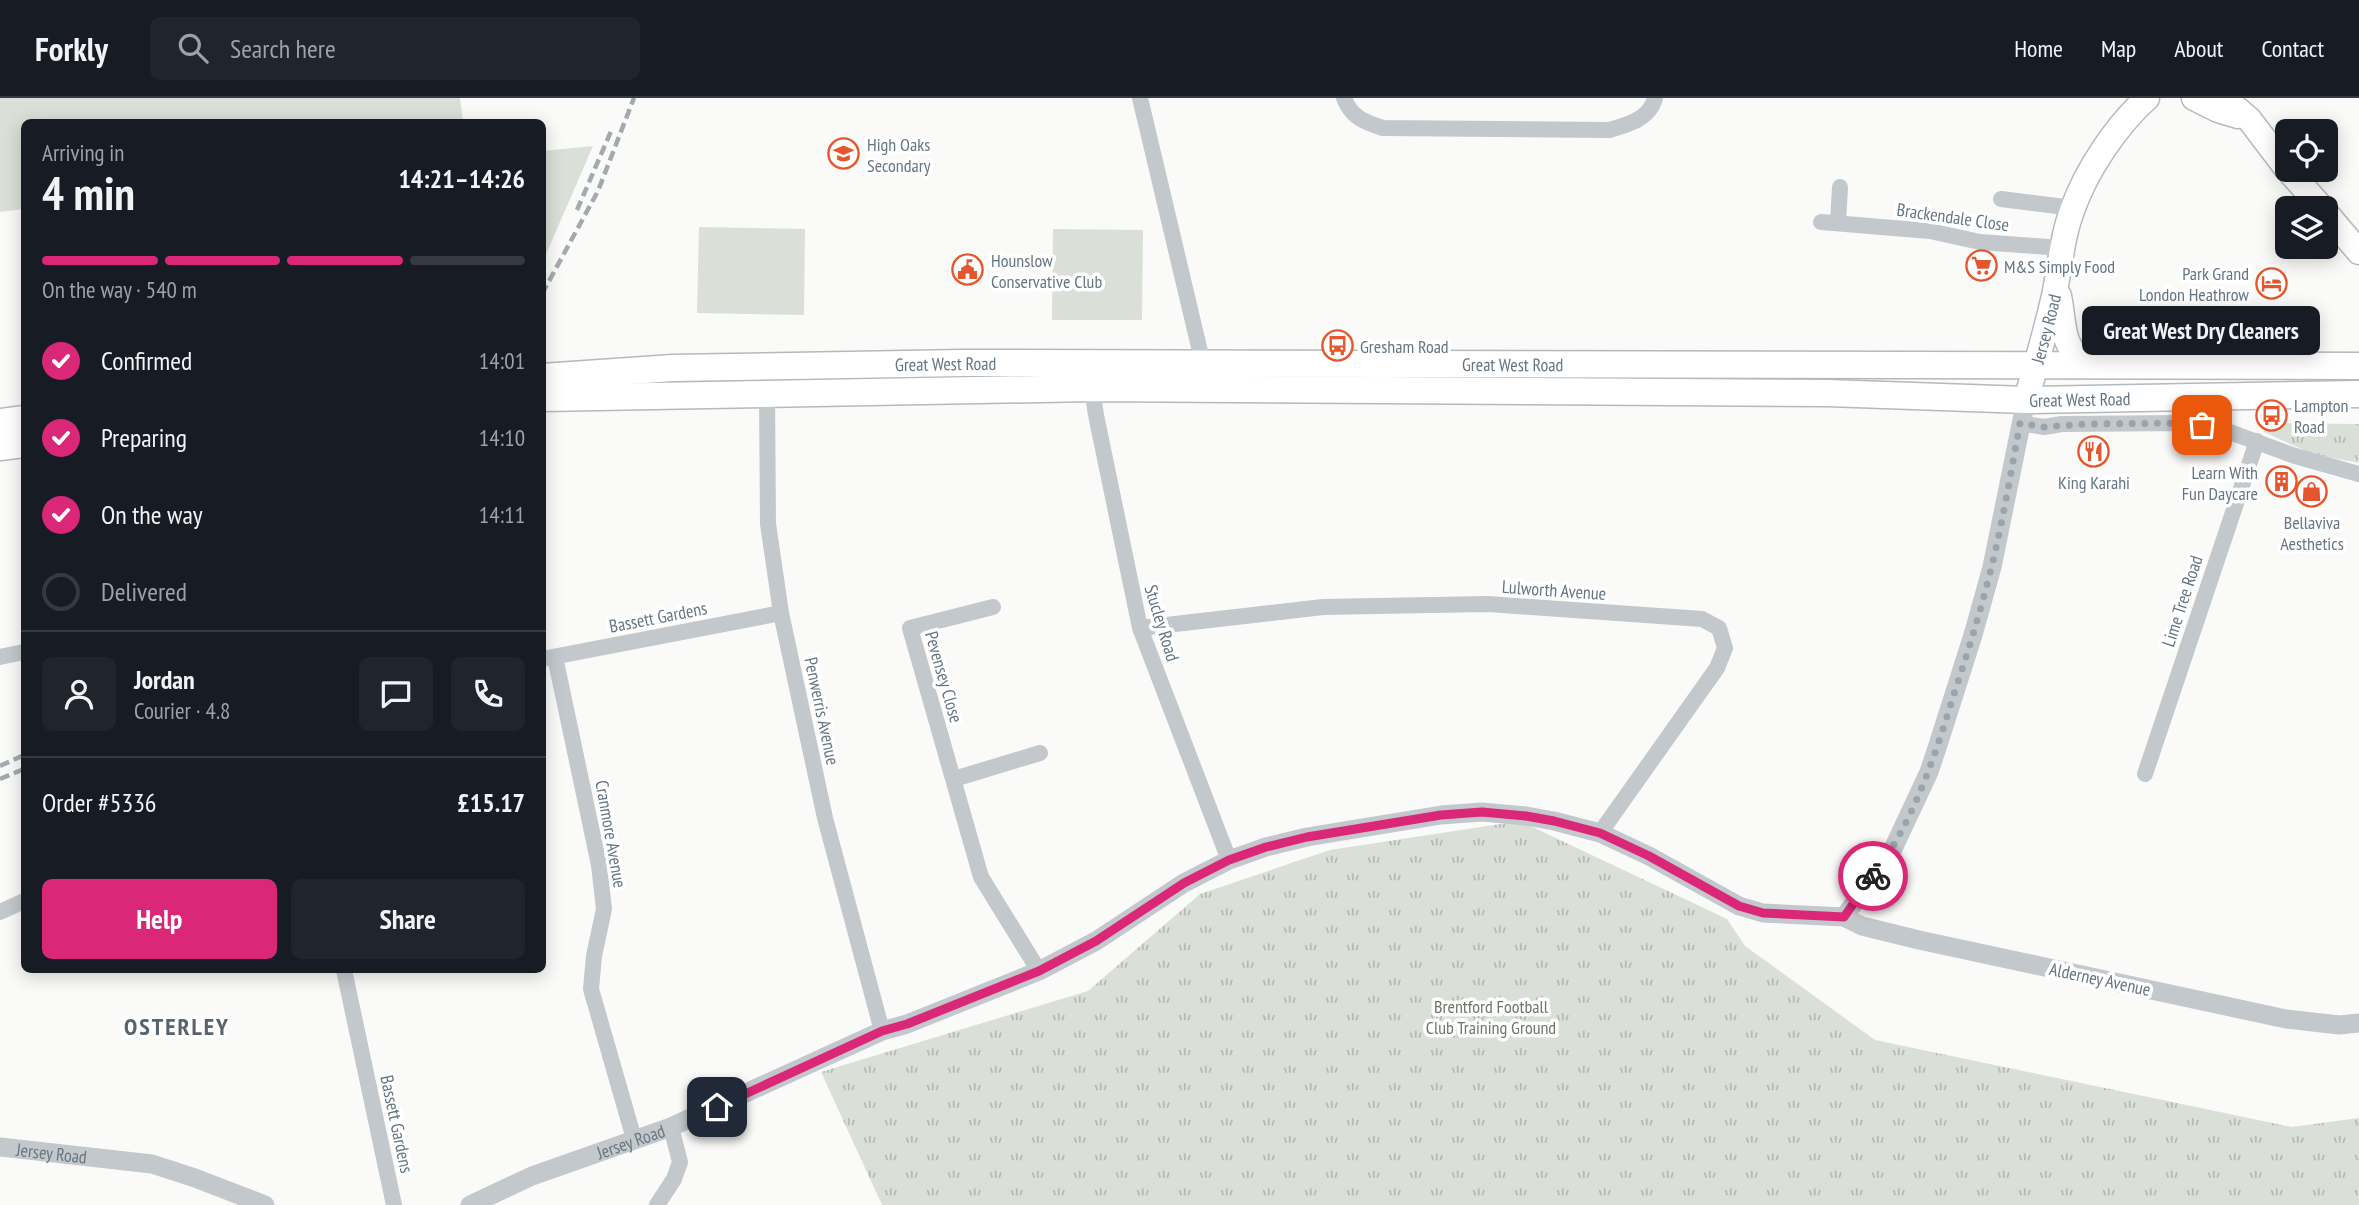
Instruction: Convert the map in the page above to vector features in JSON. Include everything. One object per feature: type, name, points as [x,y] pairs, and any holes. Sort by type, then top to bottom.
[{"type":"highway","name":"Great West Road","points":[[546,377],[673,368],[963,363],[2036,368],[2086,365],[2359,366]]},
{"type":"highway","points":[[2036,368],[2049,380],[2129,385],[2181,406]]},
{"type":"highway","name":"Great West Road","points":[[546,398],[1092,388],[1828,393],[2023,412],[2181,406],[2359,394]]},
{"type":"highway","points":[[0,422],[21,418]]},
{"type":"highway","points":[[0,447],[21,444]]},
{"type":"main road","name":"Jersey Road","points":[[2023,412],[2036,368],[2073,208],[2097,157],[2147,98]]},
{"type":"main road","points":[[2194,98],[2218,110],[2253,108]]},
{"type":"main road","points":[[2224,98],[2253,108],[2275,146]]},
{"type":"main road","points":[[2299,182],[2312,196]]},
{"type":"main road","points":[[2338,227],[2359,252]]},
{"type":"main road","points":[[2056,285],[2065,340],[2076,357],[2086,365]]},
{"type":"street","points":[[1140,98],[1203,364]]},
{"type":"street","points":[[1344,98],[1347,107],[1357,118],[1383,128],[1609,130],[1641,118],[1654,104],[1655,98]]},
{"type":"street","points":[[1838,223],[1840,187]]},
{"type":"street","points":[[2001,199],[2073,208]]},
{"type":"street","name":"Brackendale Close","points":[[1821,222],[1930,231],[1980,242],[2062,248]]},
{"type":"street","name":"Stucley Road","points":[[1092,388],[1140,628],[1229,860]]},
{"type":"street","name":"Penwerris Avenue","points":[[767,393],[768,524],[781,612],[825,818],[882,1031]]},
{"type":"street","points":[[2181,406],[2219,428],[2295,456],[2359,474]]},
{"type":"street","name":"Jersey Road","points":[[470,1205],[532,1175],[671,1127],[882,1031],[907,1024],[1039,971],[1096,941],[1184,883],[1229,860],[1307,837],[1441,815],[1482,812],[1526,816],[1600,833],[1649,856],[1739,906],[1763,913],[1844,917],[1892,851],[1929,772],[1992,567],[2023,412]]},
{"type":"street","name":"Lime Tree Road","points":[[2145,774],[2257,441]]},
{"type":"street","name":"Lulworth Avenue","points":[[1140,628],[1323,607],[1488,604],[1702,620],[1719,628],[1726,648],[1717,668],[1600,833]]},
{"type":"street","name":"Pevensey Close","points":[[993,607],[910,628],[981,877],[1039,971]]},
{"type":"street","name":"Bassett Gardens","points":[[549,658],[781,612]]},
{"type":"street","points":[[0,657],[21,653]]},
{"type":"street","name":"Cranmore Avenue","points":[[549,658],[599,864],[604,909],[594,956],[591,989],[634,1139]]},
{"type":"street","points":[[954,779],[1040,753]]},
{"type":"street","points":[[0,912],[21,902]]},
{"type":"street","name":"Alderney Avenue","points":[[1844,917],[1862,926],[1919,940],[2286,1019],[2339,1025],[2359,1023]]},
{"type":"street","name":"Bassett Gardens","points":[[345,973],[394,1205]]},
{"type":"street","points":[[657,1205],[674,1179],[680,1162],[671,1127]]},
{"type":"street","name":"Jersey Road","points":[[0,1147],[152,1164],[265,1205]]},
{"type":"green space","points":[[0,98],[460,98],[463,119],[21,119],[21,209],[0,212]]},
{"type":"green space","points":[[593,146],[546,254],[546,151]]},
{"type":"green space","points":[[699,227],[805,229],[804,315],[697,313]]},
{"type":"green space","points":[[1053,229],[1143,230],[1142,320],[1052,320]]},
{"type":"green space","points":[[2263,423],[2359,424],[2359,463],[2312,454],[2264,432]]},
{"type":"green space","name":"Brentford Football Club Training Ground","points":[[1520,821],[1727,919],[1745,946],[1875,1040],[2292,1127],[2359,1118],[2359,1205],[882,1205],[821,1072],[1088,991],[1200,894],[1330,850]]},
{"type":"railway","points":[[546,287],[598,191],[634,98]]},
{"type":"railway","points":[[577,210],[612,129]]},
{"type":"railway","points":[[0,766],[21,756]]},
{"type":"railway","points":[[0,779],[21,770]]},
{"type":"way so far","points":[[1873,876],[1892,851],[1929,772],[1937,748],[1992,567],[2020,423],[2044,427],[2062,424],[2202,425]]},
{"type":"place","name":"High Oaks Secondary","points":[[844,154]]},
{"type":"place","name":"M&S Simply Food","points":[[1981,266]]},
{"type":"place","name":"Hounslow Conservative Club","points":[[968,270]]},
{"type":"place","name":"Park Grand London Heathrow","points":[[2272,283]]},
{"type":"place","name":"Gresham Road","points":[[1337,346]]},
{"type":"place","name":"Lampton Road","points":[[2271,415]]},
{"type":"place","name":"Great West Dry Cleaners","points":[[2202,425]]},
{"type":"place","name":"King Karahi","points":[[2094,451]]},
{"type":"place","name":"Learn With Fun Daycare","points":[[2281,482]]},
{"type":"place","name":"Bellaviva Aesthetics","points":[[2312,492]]},
{"type":"district","name":"OSTERLEY","points":[[177,1026]]},
{"type":"route","points":[[717,1107],[882,1031],[907,1024],[1039,971],[1096,941],[1184,883],[1229,860],[1307,837],[1441,815],[1482,812],[1526,816],[1600,833],[1649,856],[1739,906],[1763,913],[1814,917],[1844,917],[1873,876]]}]
